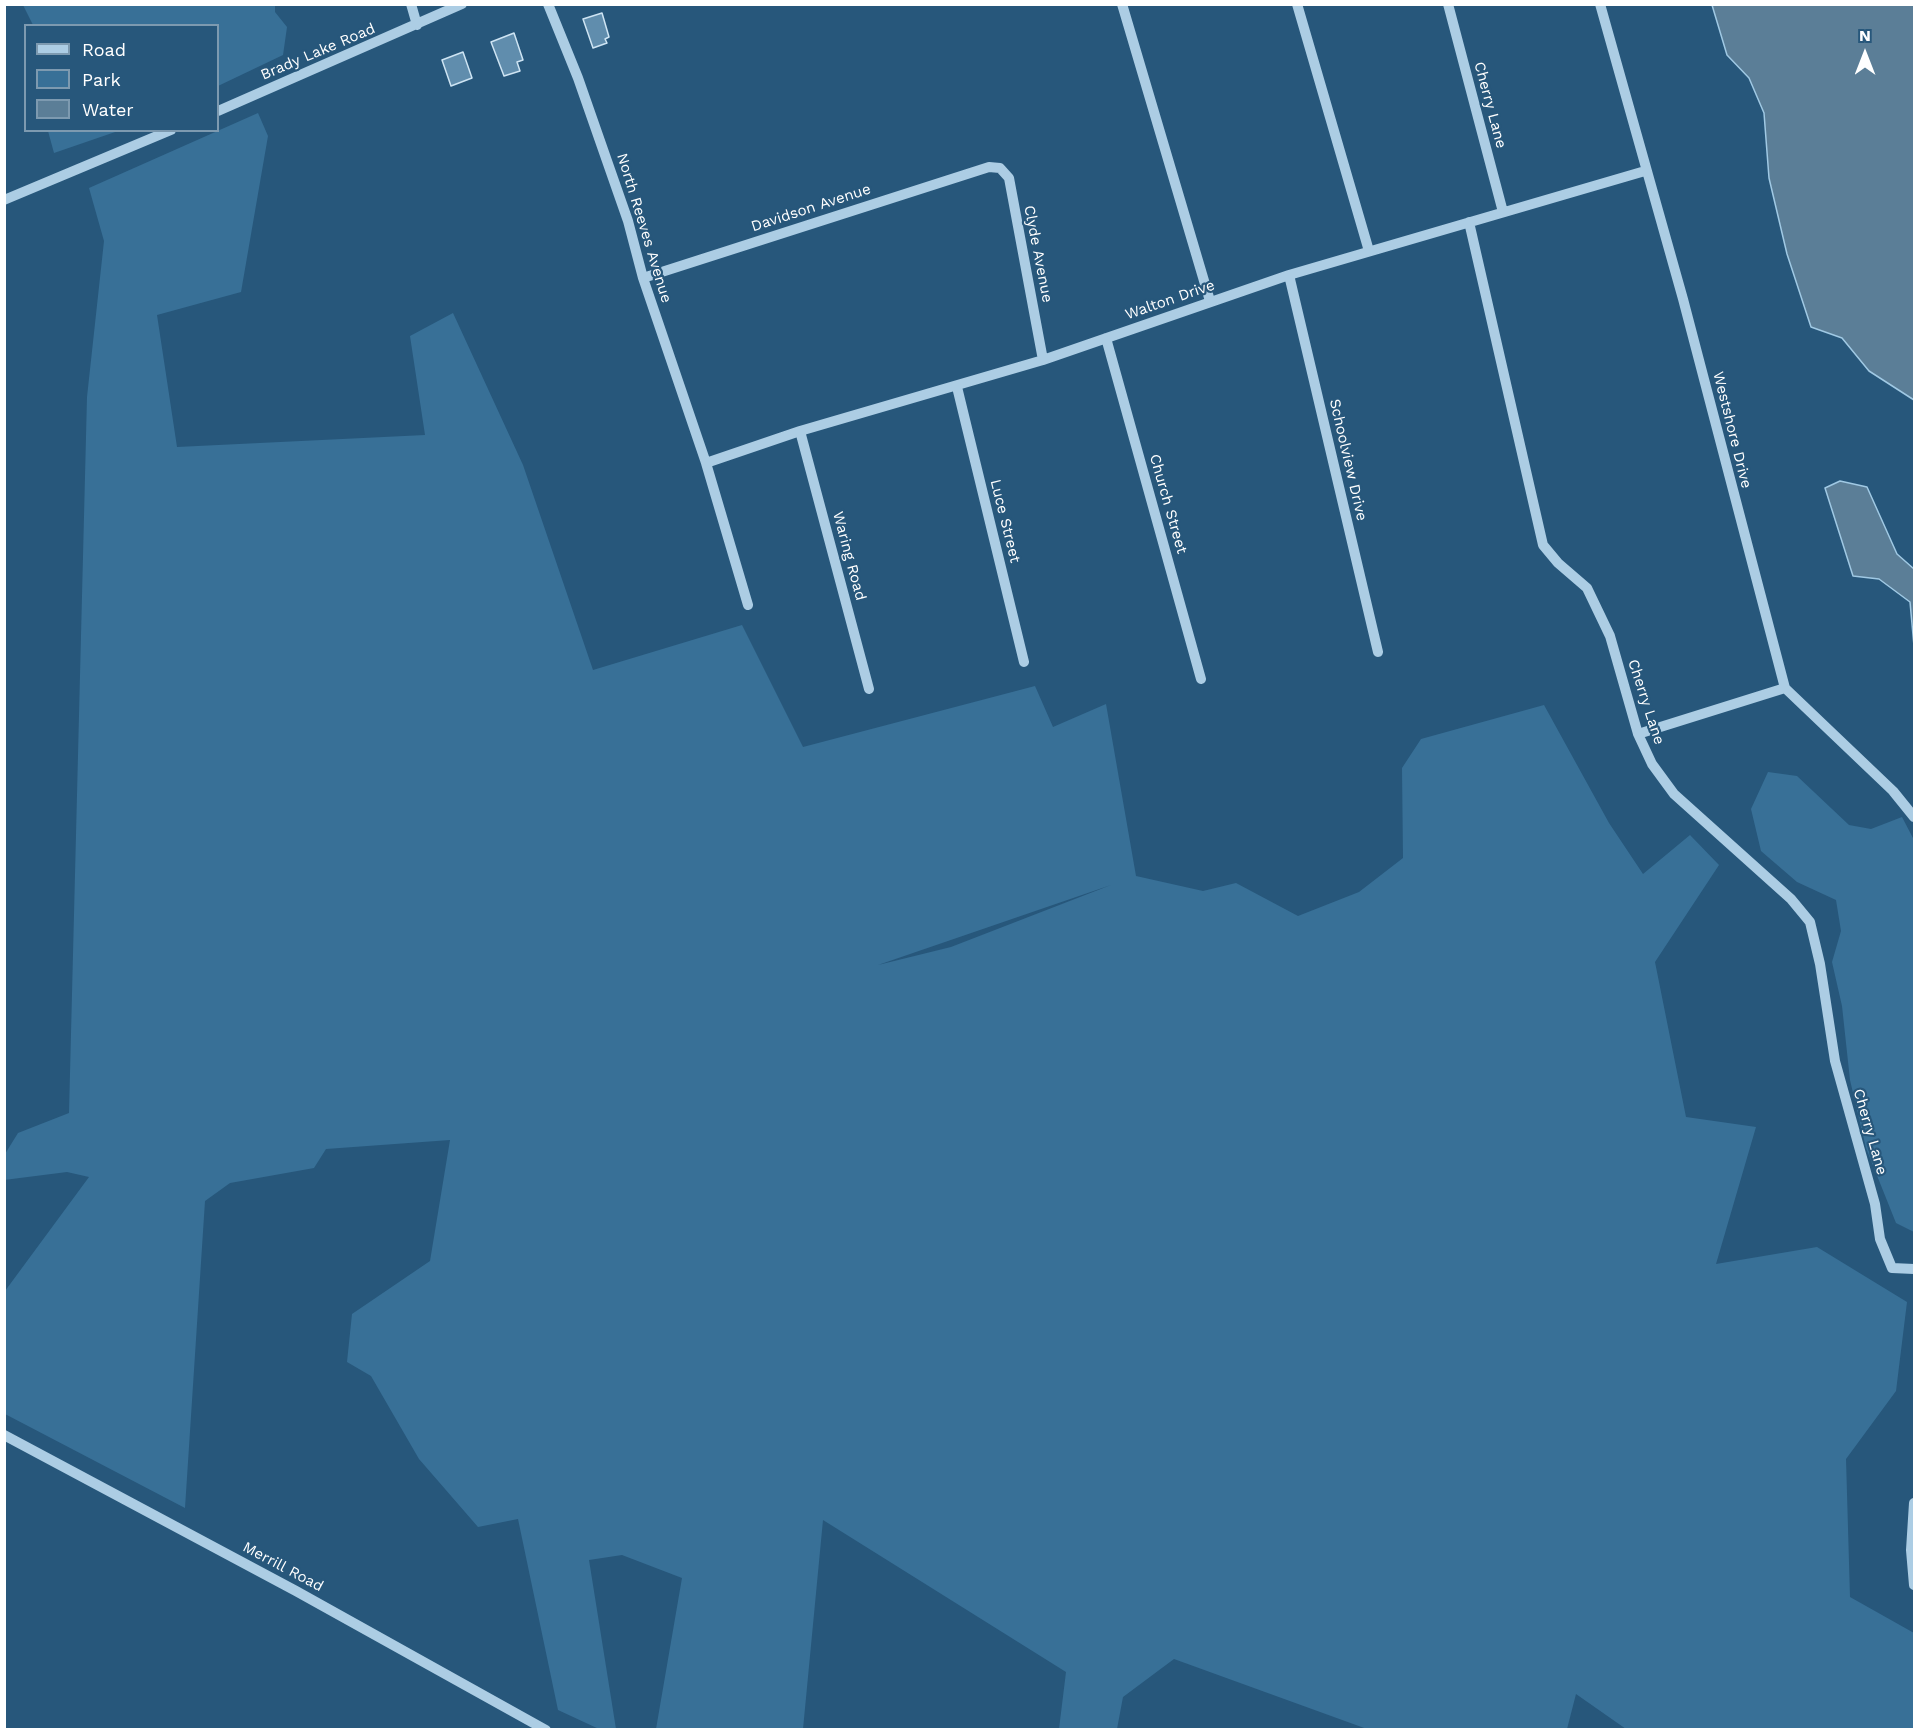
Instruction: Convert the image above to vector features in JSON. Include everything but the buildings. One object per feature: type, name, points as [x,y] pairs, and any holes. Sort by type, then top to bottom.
[{"type":"street","points":[[411,4],[417,25]]},
{"type":"street","name":"Brady Lake Road","points":[[219,111],[462,4]]},
{"type":"street","name":"North Reeves Avenue","points":[[548,4],[628,221],[643,278],[706,463],[748,605]]},
{"type":"street","points":[[1122,4],[1210,302]]},
{"type":"street","points":[[1297,4],[1369,251]]},
{"type":"street","name":"Cherry Lane","points":[[1448,4],[1503,212]]},
{"type":"street","name":"Westshore Drive","points":[[1600,4],[1645,171],[1683,299],[1785,688]]},
{"type":"street","points":[[4,200],[166,132]]},
{"type":"street","name":"Davidson Avenue","points":[[643,278],[989,167]]},
{"type":"street","name":"Clyde Avenue","points":[[989,167],[1000,168],[1008,178],[1043,360]]},
{"type":"street","name":"Walton Drive","points":[[706,463],[800,431],[1043,360],[1289,275],[1645,171]]},
{"type":"street","name":"Cherry Lane","points":[[1468,222],[1543,545],[1558,563],[1587,588],[1610,636],[1638,734],[1652,764],[1674,795],[1791,899],[1810,922],[1820,964],[1835,1061],[1875,1204],[1880,1239],[1892,1268],[1914,1269]]},
{"type":"street","name":"Schoolview Drive","points":[[1289,275],[1378,652]]},
{"type":"street","name":"Church Street","points":[[1106,338],[1201,679]]},
{"type":"street","name":"Luce Street","points":[[957,387],[1024,662]]},
{"type":"street","name":"Waring Road","points":[[800,431],[868,689]]},
{"type":"street","points":[[1638,734],[1785,688],[1893,791],[1914,817]]},
{"type":"street","name":"Merrill Road","points":[[4,1435],[296,1591],[546,1730]]},
{"type":"street","points":[[1914,1503],[1911,1550],[1914,1585]]},
{"type":"green space","points":[[23,5],[275,5],[275,12],[287,27],[283,55],[219,86],[219,24],[32,24]]},
{"type":"green space","points":[[258,113],[268,136],[241,292],[157,315],[177,447],[425,435],[410,336],[453,313],[523,465],[593,670],[742,625],[803,747],[1035,686],[1053,727],[1106,704],[1136,876],[1203,891],[1236,883],[1298,916],[1359,892],[1403,858],[1402,768],[1421,739],[1544,705],[1609,823],[1643,874],[1690,835],[1719,865],[1655,962],[1686,1117],[1756,1127],[1716,1264],[1817,1247],[1907,1302],[1896,1391],[1846,1459],[1850,1597],[1914,1633],[1914,1729],[1626,1729],[1576,1694],[1567,1729],[1367,1729],[1174,1659],[1123,1697],[1117,1729],[1059,1729],[1066,1672],[823,1520],[803,1729],[656,1729],[682,1578],[622,1555],[589,1560],[616,1729],[599,1729],[558,1710],[518,1519],[478,1527],[419,1459],[371,1376],[347,1362],[352,1314],[430,1261],[450,1140],[326,1149],[314,1168],[230,1183],[205,1201],[185,1508],[5,1414],[5,1291],[89,1177],[67,1172],[4,1180],[5,1154],[18,1133],[69,1113],[87,397],[104,241],[89,188]],"holes":[[[1111,885],[951,947],[878,965]]]},
{"type":"green space","points":[[49,132],[115,132],[54,153]]},
{"type":"green space","points":[[1768,772],[1797,776],[1849,825],[1871,829],[1902,817],[1914,840],[1914,1232],[1896,1223],[1866,1148],[1850,1080],[1842,1006],[1832,962],[1841,931],[1836,900],[1797,882],[1761,851],[1751,809]]},
{"type":"water","points":[[1712,5],[1914,5],[1914,400],[1869,371],[1842,338],[1811,327],[1787,254],[1769,178],[1764,113],[1749,78],[1727,55]]},
{"type":"water","points":[[1840,481],[1867,487],[1897,554],[1914,569],[1914,646],[1910,602],[1879,579],[1853,576],[1825,488]]}]
